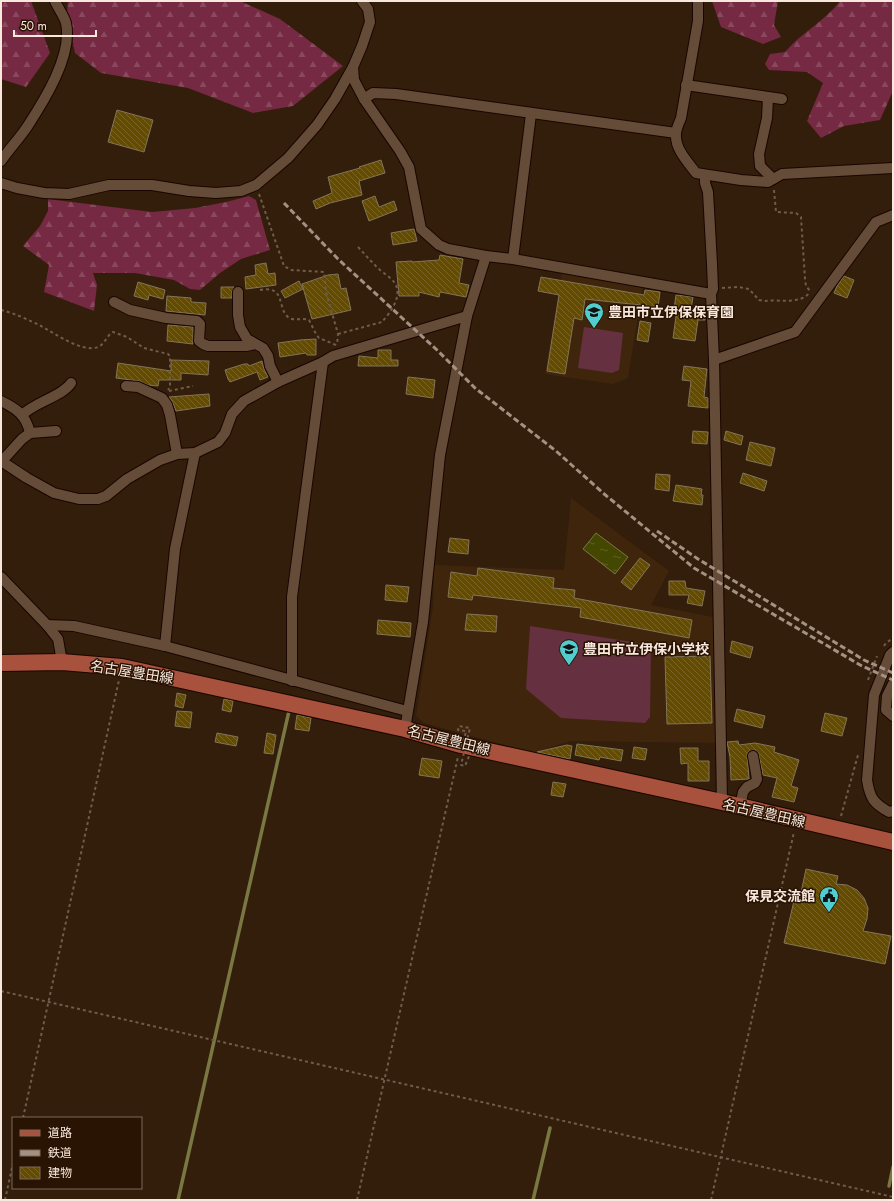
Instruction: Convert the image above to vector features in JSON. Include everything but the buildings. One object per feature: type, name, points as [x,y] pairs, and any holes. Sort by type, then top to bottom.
[{"type":"main road","name":"名古屋豊田線","points":[[1,663],[62,662],[122,667],[405,729],[465,745],[722,802],[893,842]]},
{"type":"street","points":[[1,161],[26,128],[48,93],[64,56],[67,36],[65,22],[55,1]]},
{"type":"street","points":[[1,183],[17,188],[44,193],[69,194],[109,185],[152,185],[190,191],[216,193],[240,190],[256,185],[288,158],[317,125],[335,99],[353,67],[370,22],[368,9],[362,1]]},
{"type":"street","points":[[698,1],[698,21],[681,118],[676,133],[678,146],[683,156],[696,173],[741,180],[768,182],[782,174],[893,168]]},
{"type":"street","points":[[353,67],[354,80],[364,99],[400,151],[409,167],[421,229],[439,245],[448,249],[486,256],[513,259],[712,292]]},
{"type":"street","points":[[686,85],[782,99]]},
{"type":"street","points":[[364,99],[373,94],[396,94],[676,133]]},
{"type":"street","points":[[768,97],[767,118],[759,154],[760,166],[773,180]]},
{"type":"street","points":[[513,259],[531,114]]},
{"type":"street","points":[[705,175],[705,184],[708,192],[714,360],[722,802]]},
{"type":"street","points":[[714,360],[795,332],[876,222],[893,214]]},
{"type":"street","points":[[405,729],[423,622],[440,455],[467,316],[486,256]]},
{"type":"street","points":[[238,292],[238,315],[240,327],[247,339],[263,348],[268,356],[270,366],[278,382]]},
{"type":"street","points":[[114,302],[130,310],[158,317],[197,321],[200,324],[199,341],[208,346],[246,346],[255,344]]},
{"type":"street","points":[[56,431],[30,433],[22,439],[1,461],[27,478],[54,493],[65,497],[89,500],[106,496],[127,479],[144,468],[176,454],[194,454],[218,442],[225,433],[232,414],[244,401],[278,382],[323,362],[337,350],[467,316]]},
{"type":"street","points":[[292,681],[292,597],[323,362]]},
{"type":"street","points":[[22,415],[32,406],[64,390],[71,383]]},
{"type":"street","points":[[126,386],[138,387],[165,394],[176,454]]},
{"type":"street","points":[[1,401],[22,415],[30,433]]},
{"type":"street","points":[[165,646],[175,549],[194,454]]},
{"type":"street","points":[[1,577],[47,625],[58,639],[62,662]]},
{"type":"street","points":[[47,625],[74,626],[165,646],[407,711]]},
{"type":"street","points":[[893,652],[890,654],[874,695],[867,780],[869,794],[878,805],[889,812],[893,811]]},
{"type":"street","points":[[893,684],[887,696],[886,710],[893,716]]},
{"type":"street","points":[[740,807],[743,792],[757,780],[753,756]]},
{"type":"path","points":[[773,180],[776,212],[796,213],[801,217],[806,286],[810,292],[822,295]]},
{"type":"path","points":[[256,185],[284,266],[291,270],[324,272],[326,292],[338,334],[337,350]]},
{"type":"path","points":[[338,334],[382,322],[396,300],[397,286],[356,245]]},
{"type":"path","points":[[712,292],[738,287],[749,289],[759,300],[764,301],[799,300],[807,296],[810,292]]},
{"type":"path","points":[[260,290],[270,289],[274,291],[279,296],[284,313],[288,318],[293,320],[304,318],[309,320],[319,338],[337,350]]},
{"type":"path","points":[[1,310],[40,325],[68,341],[85,348],[100,346],[109,334],[114,332],[127,337],[144,348],[168,354],[170,356],[170,387],[165,394]]},
{"type":"path","points":[[165,394],[194,386]]},
{"type":"path","points":[[23,1117],[122,667]]},
{"type":"path","points":[[868,677],[868,682]]},
{"type":"path","points":[[357,1200],[384,1080],[465,745],[466,732],[458,730],[459,726],[470,728],[461,765],[465,766],[465,745]]},
{"type":"path","points":[[841,816],[860,750]]},
{"type":"path","points":[[711,1200],[797,820]]},
{"type":"path","points":[[1,991],[893,1197]]},
{"type":"path","points":[[5,1200],[12,1168]]},
{"type":"shaded area","name":"豊田市立伊保保育園","points":[[562,272],[643,285],[628,378],[613,384],[545,374]]},
{"type":"shaded area","points":[[584,327],[623,333],[619,370],[612,373],[578,368]]},
{"type":"shaded area","name":"豊田市立伊保小学校","points":[[571,498],[669,571],[651,605],[713,617],[718,743],[570,741],[545,749],[545,756],[424,723],[416,716],[433,606],[434,565],[564,570]]},
{"type":"shaded area","points":[[530,626],[651,645],[650,717],[645,723],[561,718],[526,689]]},
{"type":"green space","points":[[1,1],[31,1],[50,53],[26,87],[1,79]]},
{"type":"green space","points":[[68,1],[240,1],[280,19],[343,66],[293,106],[253,113],[188,88],[101,73],[75,53],[67,13]]},
{"type":"green space","points":[[712,1],[778,1],[774,25],[781,37],[763,44],[721,27]]},
{"type":"green space","points":[[840,1],[893,1],[893,91],[880,120],[844,126],[821,138],[807,121],[823,83],[807,72],[769,70],[765,64],[770,54],[785,52],[791,45],[827,15]]},
{"type":"green space","points":[[249,196],[256,200],[270,250],[241,259],[220,273],[200,290],[190,289],[174,280],[135,273],[93,273],[97,285],[94,311],[44,292],[49,265],[23,246],[40,226],[48,211],[48,199],[152,212],[195,208]]},
{"type":"water","points":[[596,533],[628,557],[615,574],[583,549]]},
{"type":"waterway","points":[[178,1200],[289,711]]},
{"type":"waterway","points":[[533,1200],[550,1128]]},
{"type":"waterway","points":[[889,1186],[893,1167]]},
{"type":"railway","points":[[284,203],[338,259],[437,350],[475,388],[556,451],[603,493],[694,568],[862,666],[893,680]]},
{"type":"railway","points":[[657,531],[698,559],[864,660],[893,673]]},
{"type":"place","name":"豊田市立伊保保育園","points":[[594,329]]},
{"type":"place","name":"豊田市立伊保小学校","points":[[569,666]]},
{"type":"place","name":"保見交流館","points":[[829,913]]}]
